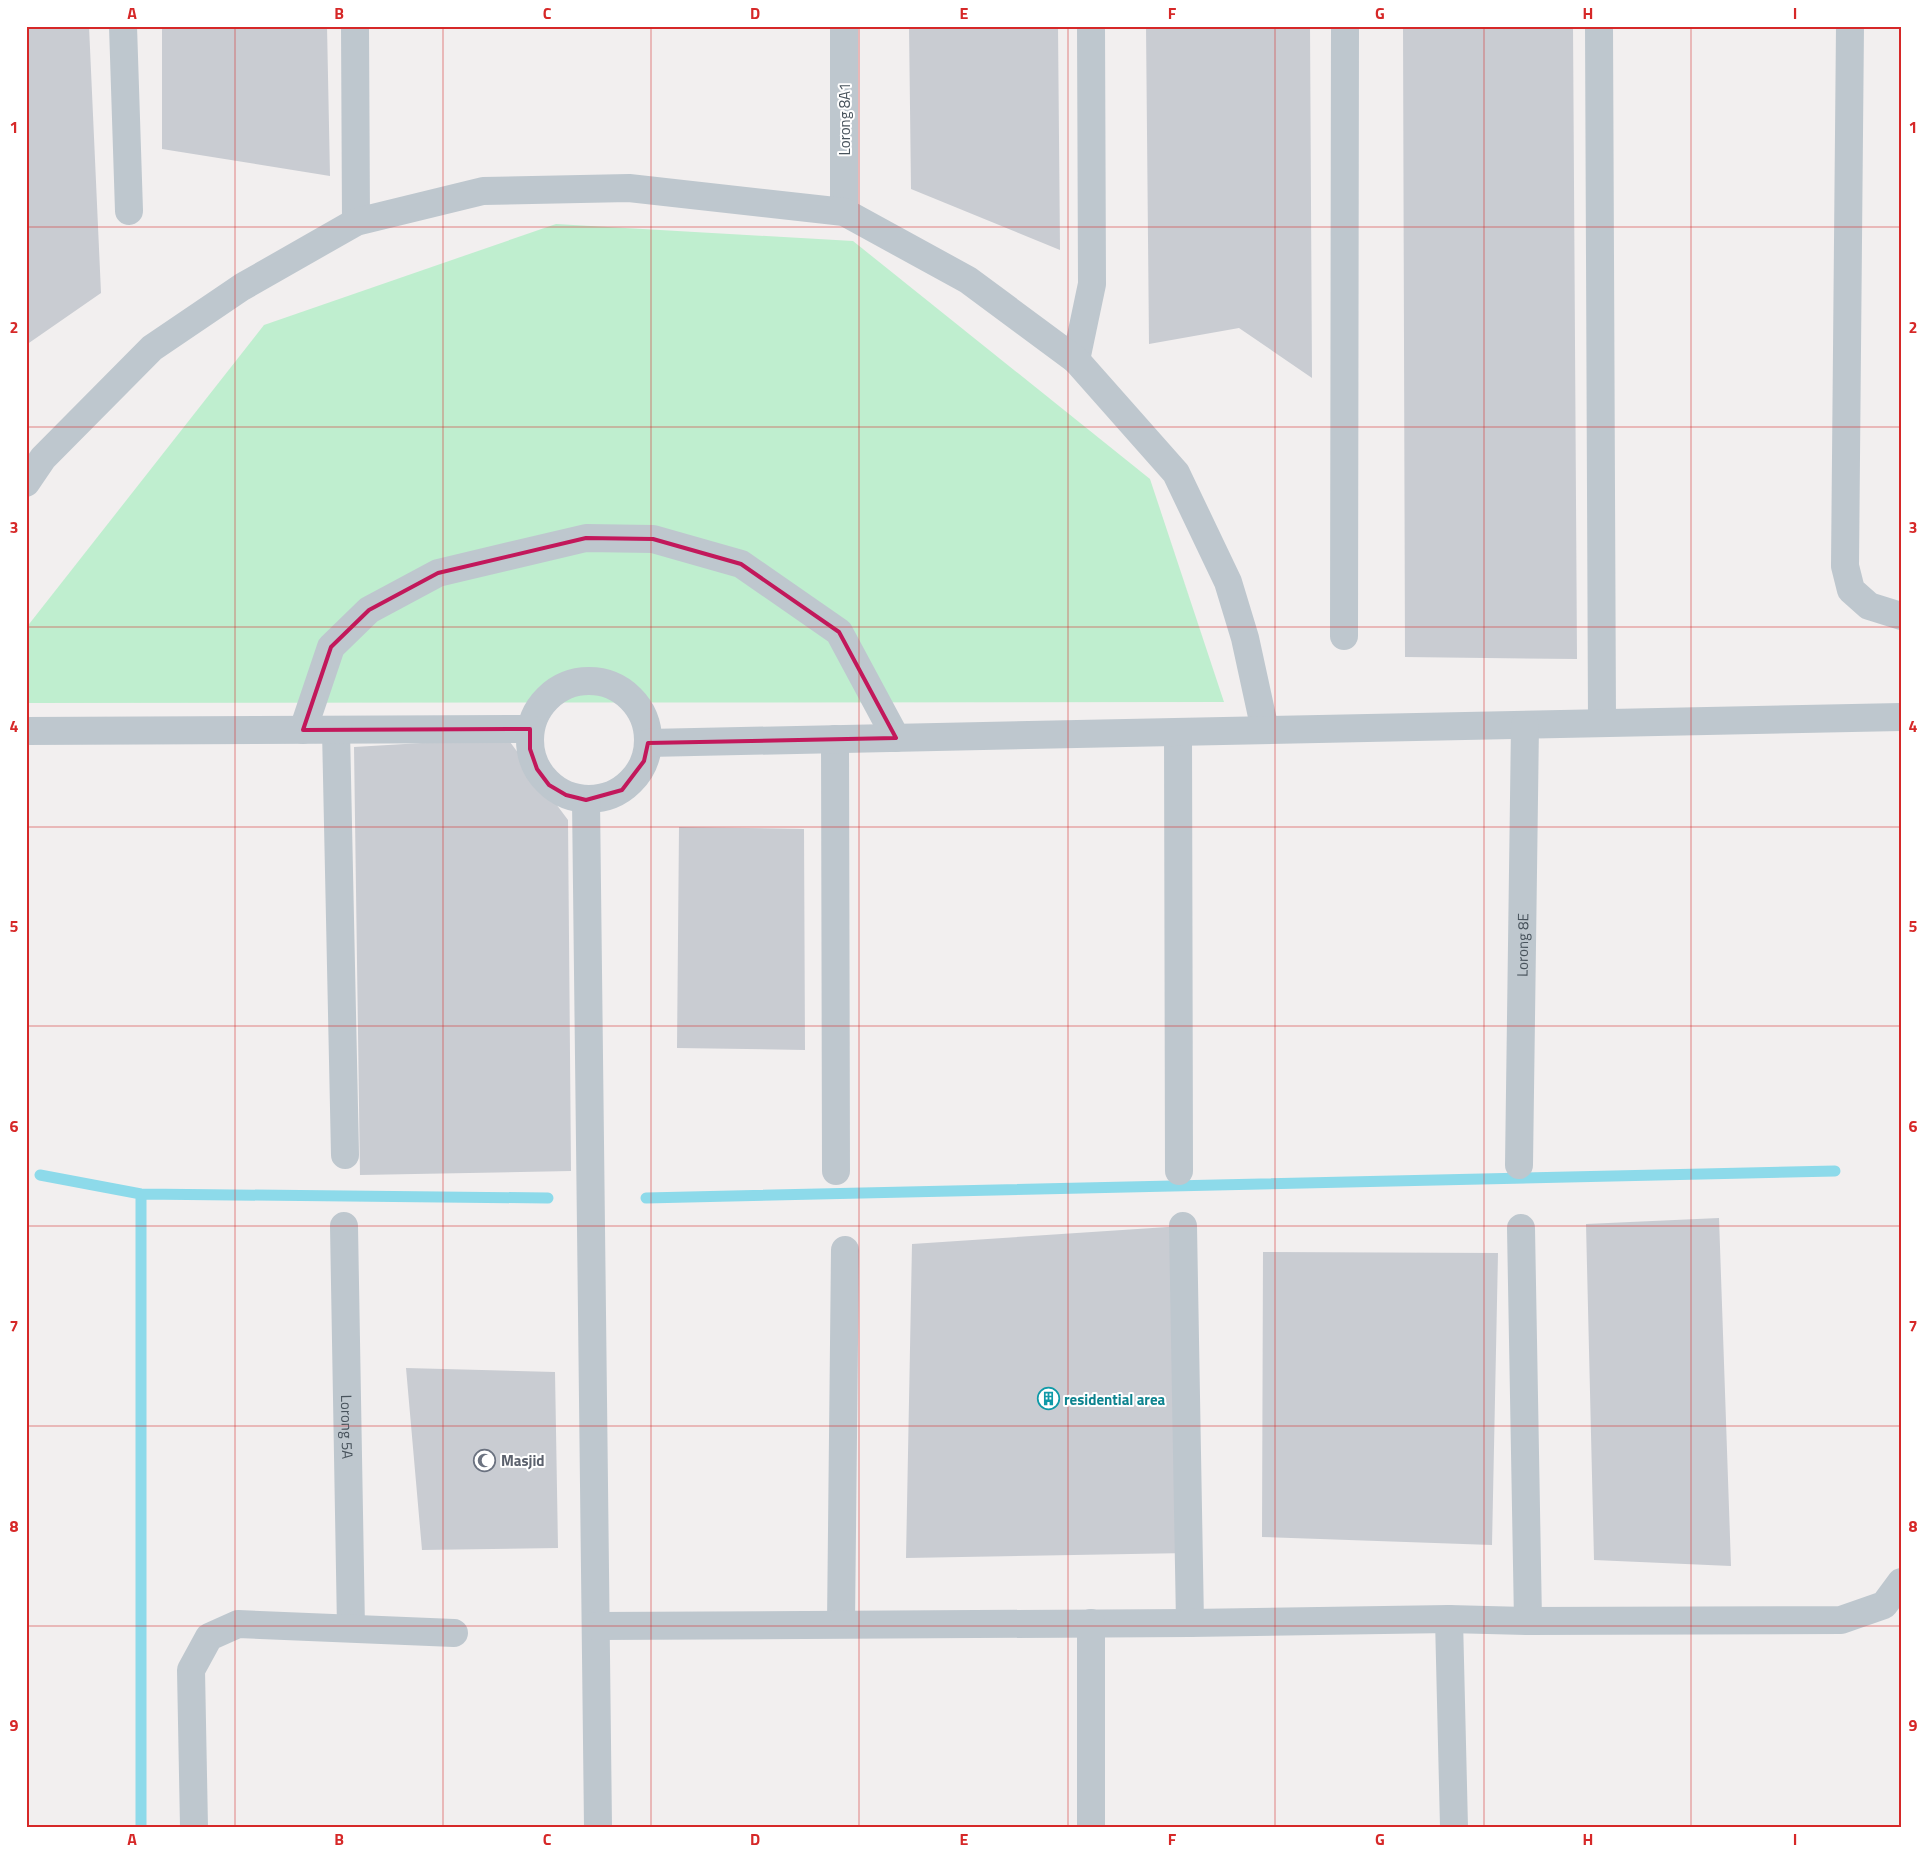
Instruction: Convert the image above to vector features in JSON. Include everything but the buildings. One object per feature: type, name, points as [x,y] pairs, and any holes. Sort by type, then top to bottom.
[{"type":"street","points":[[123,26],[129,212]]},
{"type":"street","points":[[355,26],[356,222]]},
{"type":"street","name":"Lorong 8A1","points":[[844,26],[844,212]]},
{"type":"street","points":[[1076,360],[1092,284],[1092,26]]},
{"type":"street","points":[[1344,636],[1345,26]]},
{"type":"street","points":[[1599,26],[1602,723]]},
{"type":"street","points":[[1850,26],[1845,566],[1851,590],[1869,606],[1901,616]]},
{"type":"street","points":[[26,484],[43,458],[152,348],[242,287],[356,222],[493,190],[629,188],[844,212],[968,280],[1076,360],[1176,473],[1228,582],[1245,638],[1265,730]]},
{"type":"street","points":[[303,730],[331,647],[369,610],[438,573],[586,538],[652,540],[741,564],[839,632],[896,738]]},
{"type":"street","points":[[586,680],[606,682],[624,691],[637,705],[646,724],[648,743],[644,762],[635,778],[622,790],[604,798],[586,800],[566,795],[549,785],[536,769],[530,749],[530,729],[537,711],[549,695],[566,684],[586,680]]},
{"type":"street","points":[[648,743],[1901,717]]},
{"type":"street","name":"Lorong 8E","points":[[1519,1166],[1525,725]]},
{"type":"street","points":[[26,731],[530,729]]},
{"type":"street","points":[[336,730],[345,1155]]},
{"type":"street","points":[[1178,732],[1179,1171]]},
{"type":"street","points":[[835,739],[836,1171]]},
{"type":"street","points":[[586,800],[598,1827]]},
{"type":"street","name":"Lorong 5A","points":[[344,1226],[351,1628]]},
{"type":"street","points":[[1183,1226],[1190,1623]]},
{"type":"street","points":[[1521,1228],[1528,1621]]},
{"type":"street","points":[[841,1624],[844,1250]]},
{"type":"street","points":[[596,1626],[1190,1623],[1449,1619],[1528,1621],[1841,1620],[1884,1605],[1901,1582]]},
{"type":"street","points":[[1449,1619],[1454,1827]]},
{"type":"street","points":[[1091,1623],[1091,1827]]},
{"type":"street","points":[[194,1827],[190,1670],[210,1637],[238,1624],[454,1633]]},
{"type":"highlighted area","points":[[586,538],[653,539],[741,564],[839,632],[896,738],[648,743],[644,761],[622,790],[586,800],[566,795],[549,785],[537,769],[530,749],[530,729],[303,730],[331,647],[369,610],[438,573]]},
{"type":"green space","points":[[556,224],[853,241],[1150,479],[1224,702],[26,703],[26,628],[264,325]]},
{"type":"waterway","points":[[646,1198],[1835,1171]]},
{"type":"waterway","points":[[40,1175],[141,1194],[548,1198]]},
{"type":"waterway","points":[[141,1194],[141,1827]]},
{"type":"place","name":"residential area","points":[[1048,1399]]},
{"type":"place","name":"Masjid","points":[[485,1460]]}]
